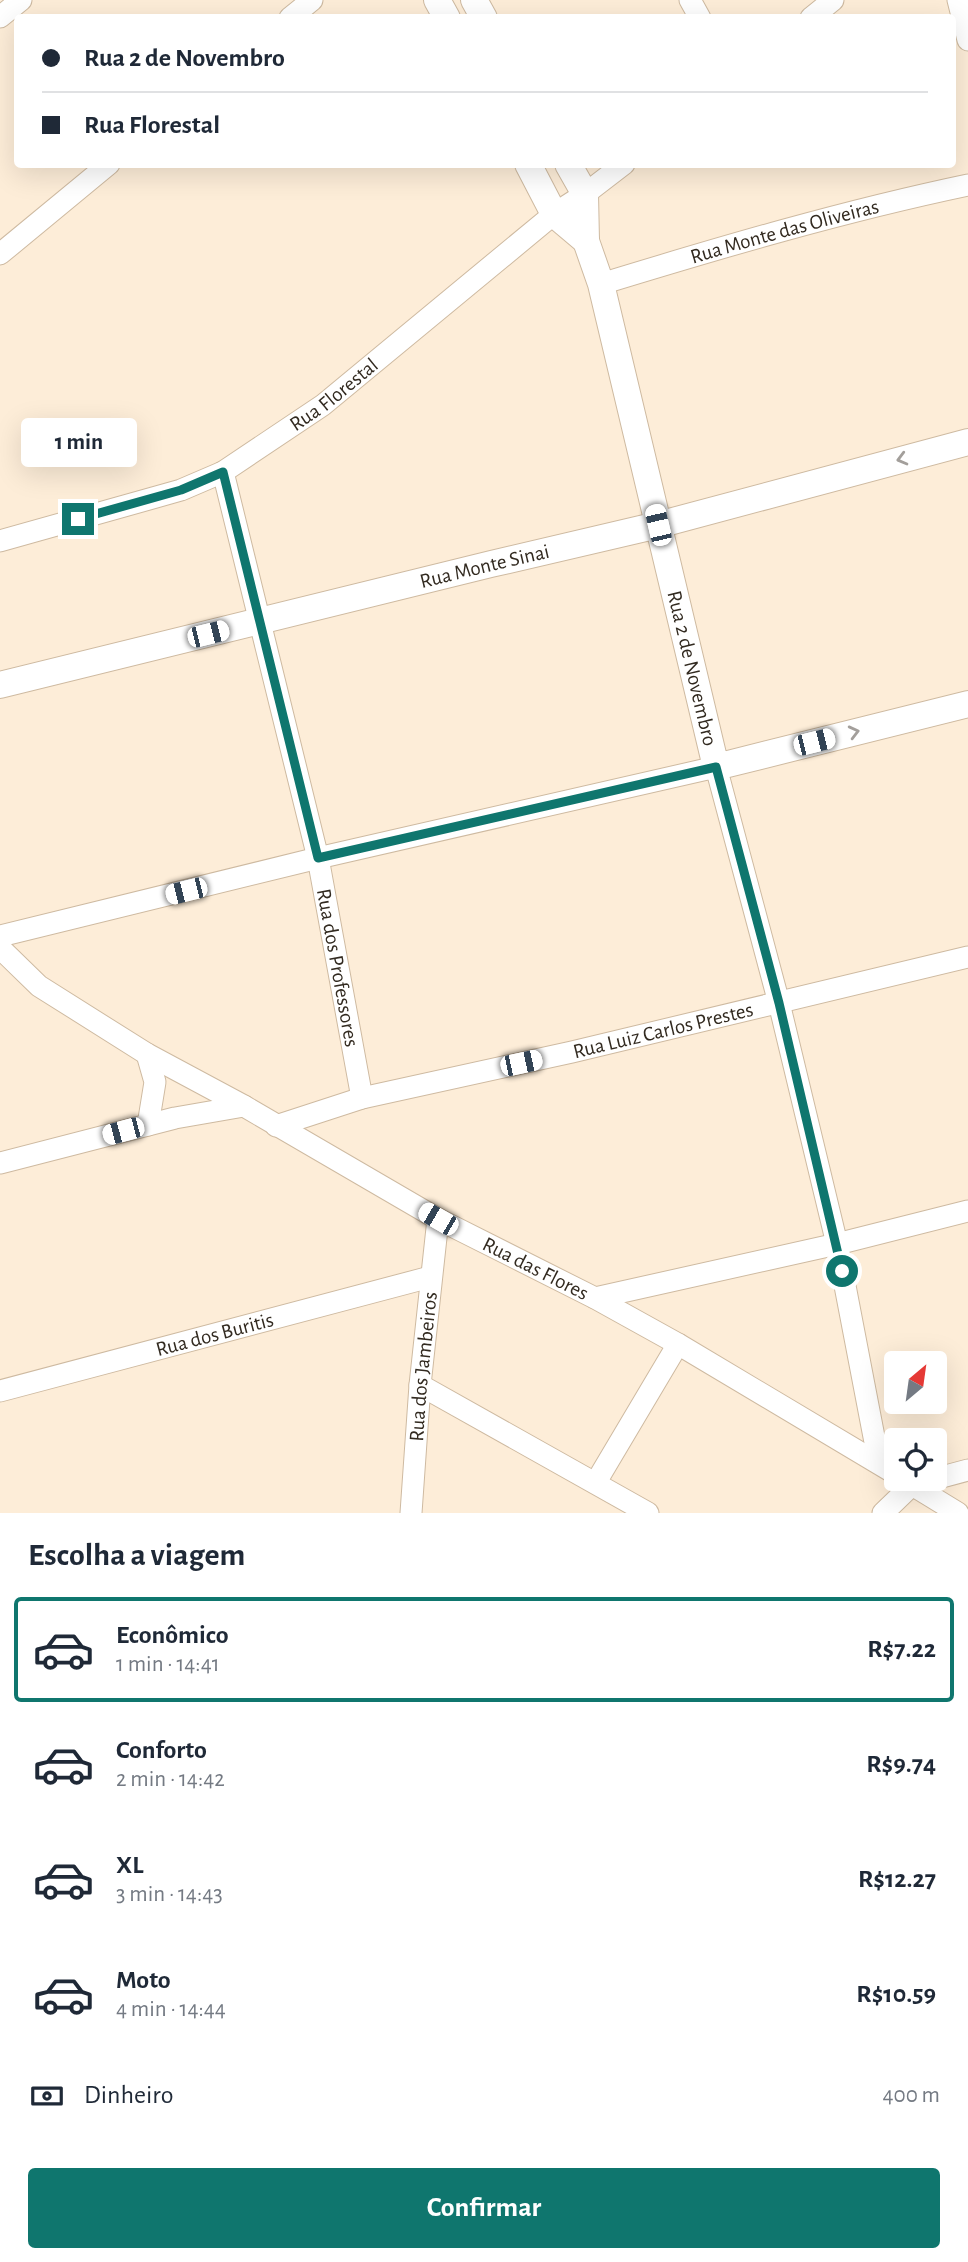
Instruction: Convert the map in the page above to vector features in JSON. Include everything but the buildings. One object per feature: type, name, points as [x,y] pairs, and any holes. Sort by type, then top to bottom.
[{"type":"street","points":[[0,17],[21,0]]},
{"type":"street","points":[[295,14],[312,0]]},
{"type":"street","points":[[816,14],[833,0]]},
{"type":"street","points":[[958,0],[968,40]]},
{"type":"street","points":[[0,254],[104,168]]},
{"type":"street","points":[[530,168],[554,214],[586,241]]},
{"type":"street","points":[[570,168],[585,194]]},
{"type":"street","name":"Rua Florestal","points":[[0,541],[181,490],[223,472],[323,405],[554,214],[619,168]]},
{"type":"street","name":"Rua Monte das Oliveiras","points":[[601,284],[760,236],[968,185]]},
{"type":"street","name":"Rua 2 de Novembro","points":[[585,194],[586,241],[601,284],[716,767],[779,1003],[885,1428]]},
{"type":"street","name":"Rua Monte Sinai","points":[[0,685],[658,525],[968,442]]},
{"type":"street","name":"Rua dos Professores","points":[[223,472],[318,858],[362,1098]]},
{"type":"street","points":[[0,936],[318,858],[716,767],[968,704]]},
{"type":"street","name":"Rua das Flores","points":[[0,948],[39,986],[147,1054],[244,1106],[438,1219],[595,1298],[678,1344],[884,1467]]},
{"type":"street","name":"Rua Luiz Carlos Prestes","points":[[276,1126],[362,1098],[572,1052],[968,957]]},
{"type":"street","points":[[147,1054],[155,1082],[148,1125]]},
{"type":"street","points":[[0,1163],[148,1125],[244,1106]]},
{"type":"street","points":[[595,1298],[837,1244],[968,1211]]},
{"type":"street","name":"Rua dos Jambeiros","points":[[411,1513],[419,1385],[438,1219]]},
{"type":"street","name":"Rua dos Buritis","points":[[0,1391],[430,1277]]},
{"type":"street","points":[[596,1482],[678,1344]]},
{"type":"street","points":[[419,1385],[648,1513]]},
{"type":"street","points":[[947,1471],[968,1470]]},
{"type":"street","points":[[883,1513],[891,1491]]},
{"type":"street","name":"Rua das Flores","points":[[922,1491],[957,1513]]},
{"type":"route","points":[[78,519],[181,490],[223,472],[318,858],[716,767],[779,1003],[842,1271]]}]
